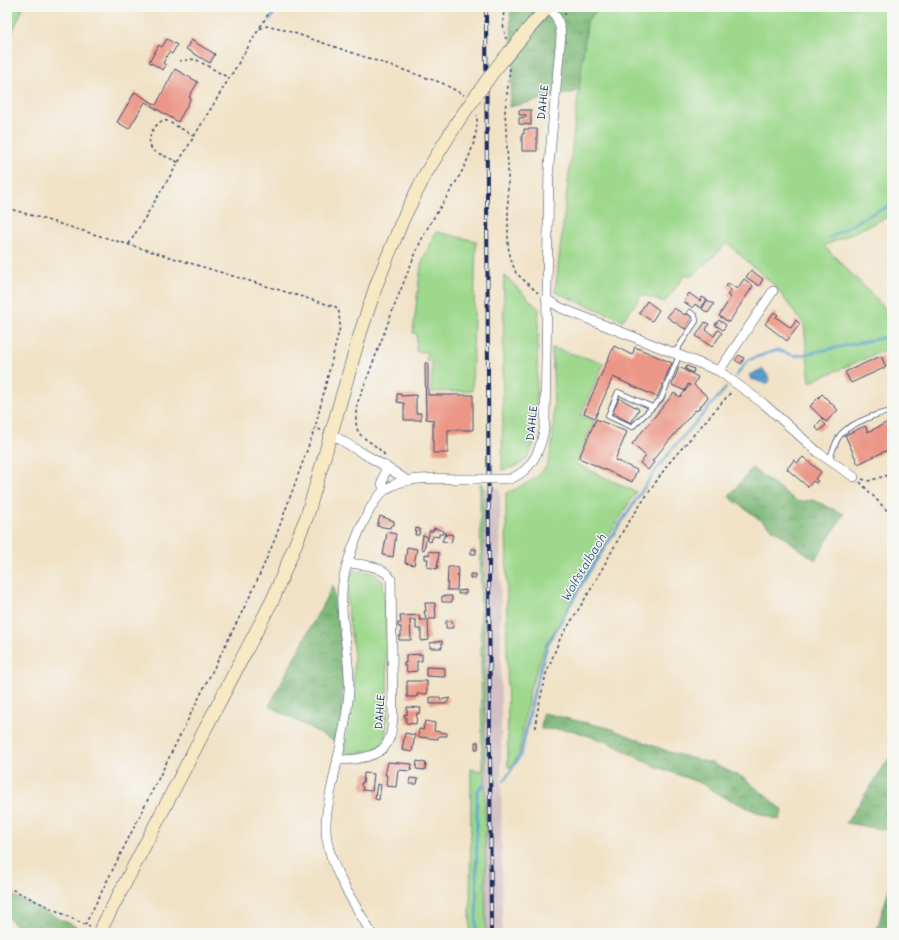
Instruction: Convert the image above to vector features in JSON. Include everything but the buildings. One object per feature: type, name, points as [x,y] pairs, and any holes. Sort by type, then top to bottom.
[{"type":"main road","points":[[101,932],[273,599],[307,516],[361,331],[377,283],[403,219],[423,180],[458,121],[493,72],[531,26],[549,7]]},
{"type":"street","name":"DAHLE","points":[[371,933],[340,880],[332,859],[327,839],[326,820],[349,691],[343,582],[354,542],[369,510],[384,491],[394,484],[406,480],[510,479],[518,476],[527,469],[536,457],[542,442],[545,424],[549,165],[561,35],[560,23],[549,7]]},
{"type":"street","points":[[719,372],[774,291]]},
{"type":"street","points":[[546,299],[561,308],[719,372],[764,404],[829,460],[854,477]]},
{"type":"street","points":[[332,434],[386,466],[406,480]]},
{"type":"street","points":[[384,491],[382,483],[386,466]]},
{"type":"street","name":"DAHLE","points":[[337,760],[375,754],[384,748],[389,740],[393,718],[391,579],[387,572],[377,568],[348,563]]},
{"type":"lane","points":[[652,407],[618,392],[608,416],[632,426],[652,407],[660,399],[677,355],[696,321],[695,316],[690,312]]},
{"type":"lane","points":[[829,460],[842,432],[868,418],[886,412],[892,412]]},
{"type":"path","points":[[129,244],[273,7]]},
{"type":"path","points":[[504,7],[503,24],[506,40]]},
{"type":"path","points":[[259,29],[267,26],[276,27],[442,83],[461,92],[466,97]]},
{"type":"path","points":[[179,61],[195,59],[229,78]]},
{"type":"path","points":[[510,67],[505,111],[508,166],[508,246],[516,273],[546,299]]},
{"type":"path","points":[[386,466],[387,458],[381,451],[363,439],[356,431],[355,420],[357,404],[420,243],[433,217],[466,164],[474,145],[477,129],[477,114]]},
{"type":"path","points":[[179,163],[153,151],[150,147],[149,143],[154,127],[162,120],[167,121],[195,136]]},
{"type":"path","points":[[7,208],[336,307],[340,312],[340,326],[315,428],[276,539],[253,590],[85,925],[7,887]]},
{"type":"path","points":[[536,728],[536,718],[546,674],[559,641],[633,516],[668,464],[688,439],[732,392],[734,382]]},
{"type":"path","points":[[315,428],[332,434]]},
{"type":"path","points":[[854,477],[868,481],[892,474]]},
{"type":"path","points":[[854,477],[892,516]]},
{"type":"shaded area","points":[[483,488],[500,488],[502,933],[486,933]]},
{"type":"green space","points":[[7,7],[23,7],[7,46]]},
{"type":"green space","points":[[510,7],[599,7],[587,21],[579,91],[509,107],[513,68]]},
{"type":"green space","points":[[599,7],[892,7],[892,215],[824,246],[892,315],[892,347],[810,382],[804,325],[775,286],[727,243],[694,275],[685,275],[665,302],[642,295],[623,320],[555,292],[587,21]]},
{"type":"green space","points":[[436,232],[476,241],[472,391],[431,392],[432,361],[426,361],[427,352],[416,351],[417,334],[413,333],[421,264]]},
{"type":"green space","points":[[504,275],[539,309],[535,440],[530,454],[524,461],[516,466],[502,470]]},
{"type":"green space","points":[[552,348],[604,363],[581,415],[594,421],[576,464],[636,492],[592,563],[564,615],[546,644],[530,689],[519,754],[511,767],[508,767],[506,493],[537,477],[545,468],[549,458],[552,445],[554,411]]},
{"type":"green space","points":[[752,468],[798,502],[813,500],[844,514],[815,560],[729,497]]},
{"type":"green space","points":[[480,484],[483,484],[486,933],[470,933],[471,769],[482,771]]},
{"type":"green space","points":[[353,570],[373,573],[383,581],[387,667],[387,717],[385,735],[382,744],[379,747],[361,753],[347,754],[344,751],[352,694],[354,660],[347,603],[349,581]]},
{"type":"green space","points":[[333,585],[344,660],[342,716],[334,741],[269,706]]},
{"type":"green space","points":[[543,713],[609,728],[672,753],[711,763],[744,778],[783,810],[779,820],[763,815],[720,795],[703,784],[649,764],[610,743],[571,730],[541,729]]},
{"type":"green space","points":[[892,754],[892,831],[846,823]]},
{"type":"green space","points":[[892,879],[892,933],[876,933]]},
{"type":"green space","points":[[7,893],[77,927],[82,933],[24,933],[7,917]]},
{"type":"water","points":[[762,369],[767,374],[770,381],[767,384],[751,379],[749,375]]},
{"type":"waterway","points":[[270,20],[278,7]]},
{"type":"waterway","points":[[829,238],[869,215],[892,205]]},
{"type":"waterway","name":"Wolfstalbach","points":[[736,376],[748,360],[777,350],[796,356],[882,338],[892,334]]},
{"type":"waterway","name":"Wolfstalbach","points":[[504,781],[521,755],[535,687],[548,644],[594,564],[651,477],[673,448],[726,388]]},
{"type":"waterway","name":"Wolfstalbach","points":[[476,933],[477,791],[484,785]]},
{"type":"railway","points":[[486,7],[491,933]]}]
